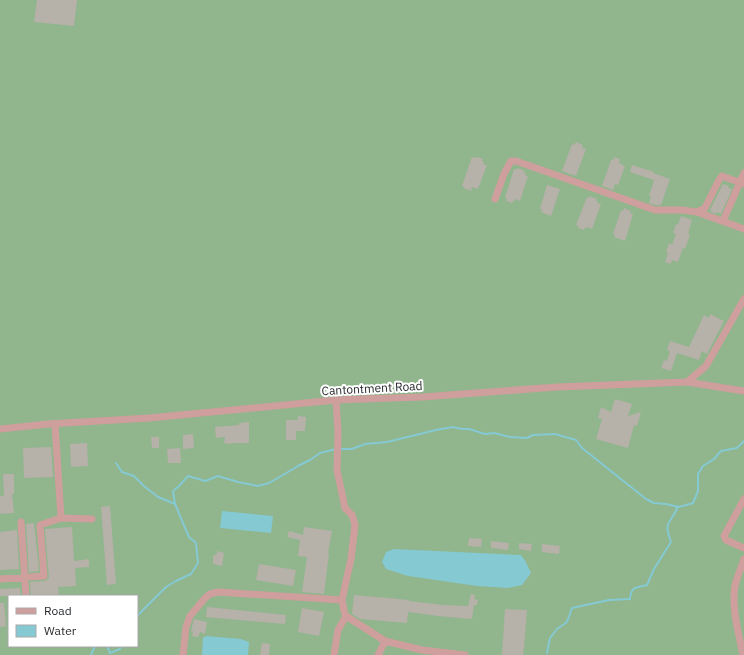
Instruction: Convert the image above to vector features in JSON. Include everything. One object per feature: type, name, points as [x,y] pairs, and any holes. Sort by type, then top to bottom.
[{"type":"street","points":[[495,199],[504,174],[511,161],[516,161],[655,210],[682,210],[697,212],[744,229]]},
{"type":"street","points":[[723,221],[742,183],[744,174]]},
{"type":"street","points":[[697,212],[705,208],[722,176],[742,183]]},
{"type":"street","points":[[687,382],[706,366],[744,299]]},
{"type":"street","name":"Cantontment Road","points":[[0,429],[156,417],[336,400],[422,397],[557,387],[687,382],[744,391]]},
{"type":"street","points":[[336,400],[338,432],[337,470],[346,508],[352,516],[355,525],[351,559],[342,600],[346,616],[385,641],[422,650],[465,655]]},
{"type":"street","points":[[55,424],[61,518]]},
{"type":"street","points":[[744,499],[724,536],[726,540],[744,548]]},
{"type":"street","points":[[0,579],[44,576],[40,525],[61,518],[92,519]]},
{"type":"street","points":[[21,522],[26,595]]},
{"type":"street","points":[[743,655],[737,628],[734,599],[735,586],[744,559]]},
{"type":"street","points":[[183,655],[186,627],[190,616],[210,594],[218,592],[342,600]]},
{"type":"street","points":[[334,655],[338,630],[346,616]]},
{"type":"street","points":[[378,655],[385,641]]},
{"type":"green space","points":[[0,0],[744,0],[744,655],[0,655]]},
{"type":"water","points":[[222,511],[273,516],[271,533],[220,528]]},
{"type":"water","points":[[394,549],[521,555],[531,573],[522,585],[508,588],[477,586],[408,576],[386,569],[382,562],[386,552]]},
{"type":"water","points":[[206,636],[241,639],[249,642],[248,655],[202,655],[203,638]]},
{"type":"building","points":[[37,0],[77,0],[74,26],[34,22]]},
{"type":"building","points":[[576,142],[583,145],[582,148],[586,149],[576,176],[562,171],[572,144],[574,145]]},
{"type":"building","points":[[472,157],[483,159],[483,164],[487,165],[478,189],[472,187],[471,191],[462,186]]},
{"type":"building","points":[[614,157],[620,159],[619,163],[625,166],[618,185],[615,184],[613,190],[602,186],[611,160],[613,160]]},
{"type":"building","points":[[632,165],[670,179],[661,205],[649,203],[651,197],[649,196],[654,180],[630,172]]},
{"type":"building","points":[[517,168],[525,171],[525,175],[528,176],[520,201],[515,199],[512,203],[506,201],[507,199],[505,198],[514,169],[516,170]]},
{"type":"building","points":[[723,184],[732,189],[721,214],[717,212],[716,214],[710,210]]},
{"type":"building","points":[[547,185],[560,189],[551,216],[541,212],[542,210],[540,209]]},
{"type":"building","points":[[590,196],[597,199],[597,203],[601,204],[592,229],[586,227],[584,230],[578,228],[576,225],[587,197],[589,198]]},
{"type":"building","points":[[624,208],[631,211],[630,213],[633,214],[625,241],[614,237],[615,234],[613,234],[621,210],[623,211]]},
{"type":"building","points":[[681,216],[692,220],[688,234],[690,235],[678,262],[672,260],[671,264],[665,262],[668,253],[666,252],[669,243],[672,245],[676,234],[673,233]]},
{"type":"building","points":[[710,314],[724,321],[707,354],[702,351],[699,360],[677,353],[671,371],[661,368],[664,360],[667,361],[670,351],[667,350],[670,341],[689,347],[704,315],[709,318]]},
{"type":"building","points":[[615,399],[632,404],[628,416],[641,412],[637,426],[634,425],[628,448],[596,439],[602,419],[598,418],[601,407],[611,412]]},
{"type":"building","points":[[298,416],[306,417],[305,431],[296,431],[296,440],[286,440],[286,420],[298,420]]},
{"type":"building","points":[[249,422],[249,443],[224,443],[225,437],[216,438],[215,427],[239,425],[239,423]]},
{"type":"building","points":[[193,434],[194,448],[183,449],[183,435]]},
{"type":"building","points":[[151,437],[159,437],[159,448],[152,448]]},
{"type":"building","points":[[87,443],[88,466],[71,467],[70,444]]},
{"type":"building","points":[[51,447],[53,477],[24,478],[23,448]]},
{"type":"building","points":[[180,448],[181,463],[168,463],[167,449]]},
{"type":"building","points":[[3,474],[14,474],[14,494],[12,494],[14,513],[0,514],[0,496],[4,496]]},
{"type":"building","points":[[110,506],[116,584],[107,585],[101,507]]},
{"type":"building","points":[[34,523],[39,571],[29,572],[26,524]]},
{"type":"building","points":[[72,527],[74,561],[89,559],[89,567],[75,568],[76,586],[58,587],[59,595],[31,595],[30,582],[45,581],[49,578],[45,529]]},
{"type":"building","points":[[304,527],[332,531],[324,594],[302,592],[307,557],[298,556],[300,540],[287,537],[289,531],[303,535]]},
{"type":"building","points":[[17,530],[19,569],[0,570],[0,532]]},
{"type":"building","points":[[469,538],[482,539],[481,547],[468,546]]},
{"type":"building","points":[[491,541],[509,543],[508,550],[491,548]]},
{"type":"building","points":[[519,543],[532,544],[531,551],[519,549]]},
{"type":"building","points":[[542,544],[560,546],[559,554],[542,552]]},
{"type":"building","points":[[217,551],[224,553],[222,566],[213,564],[213,556],[217,554]]},
{"type":"building","points":[[259,564],[296,570],[293,586],[256,580]]},
{"type":"building","points":[[20,588],[21,595],[0,596],[0,589]]},
{"type":"building","points":[[471,594],[475,595],[474,599],[478,600],[477,605],[474,605],[472,619],[408,612],[407,623],[360,619],[352,614],[354,595],[443,605],[468,606]]},
{"type":"building","points":[[0,603],[4,603],[6,626],[0,627]]},
{"type":"building","points":[[207,607],[286,615],[285,624],[206,617]]},
{"type":"building","points":[[302,608],[324,612],[319,636],[298,632]]},
{"type":"building","points":[[505,609],[527,610],[523,655],[502,655]]},
{"type":"building","points":[[194,619],[207,622],[205,634],[200,632],[198,637],[192,636],[193,632],[191,631]]},
{"type":"building","points":[[262,643],[270,644],[269,655],[260,655]]},
{"type":"waterway","points":[[175,504],[173,491],[188,476],[205,481],[218,476],[258,486],[269,483],[320,453],[336,449],[352,449],[365,444],[387,442],[453,427],[469,429],[485,434],[494,433],[510,437],[527,438],[533,435],[555,434],[576,440],[582,448],[646,499],[654,503],[679,507],[693,503],[698,491],[698,474],[703,466],[714,459],[721,451],[737,448],[744,441]]},
{"type":"waterway","points":[[116,463],[122,472],[134,476],[158,497],[175,504],[189,537],[196,543],[198,563],[191,574],[166,587],[138,615]]},
{"type":"waterway","points":[[547,653],[550,638],[557,629],[567,622],[572,608],[609,600],[630,599],[635,588],[647,585],[654,569],[671,542],[667,527],[677,509],[676,507]]},
{"type":"waterway","points":[[91,655],[95,647]]},
{"type":"waterway","points":[[107,647],[110,653],[120,649],[121,647]]}]
